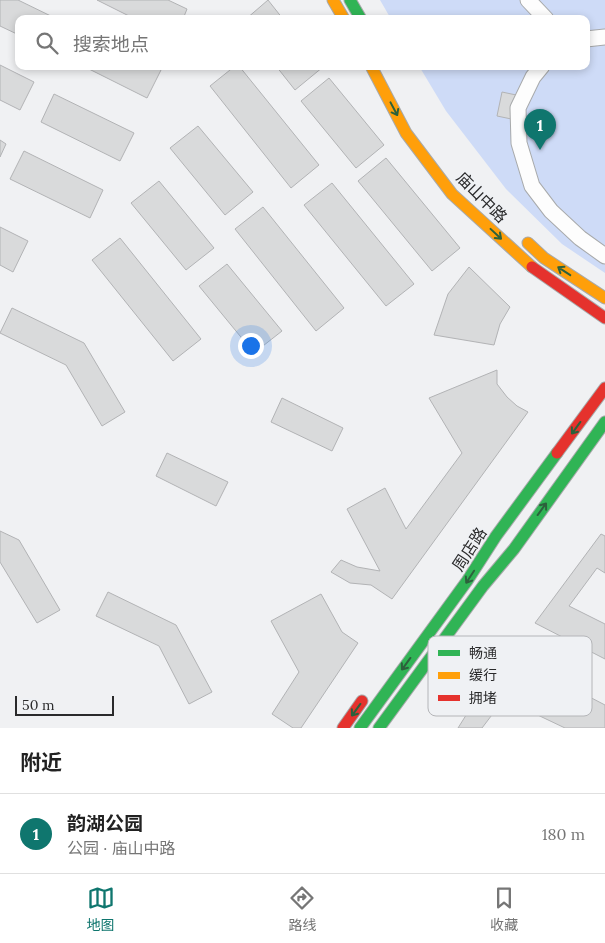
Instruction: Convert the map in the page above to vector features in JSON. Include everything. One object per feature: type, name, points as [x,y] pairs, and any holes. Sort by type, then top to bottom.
[{"type":"street","points":[[333,0],[342,15]]},
{"type":"street","points":[[350,0],[359,15]]},
{"type":"street","points":[[528,0],[542,15]]},
{"type":"street","points":[[590,38],[605,36]]},
{"type":"street","name":"庙山中路","points":[[373,70],[406,133],[452,194],[535,270],[605,318]]},
{"type":"street","points":[[539,70],[533,77],[518,108],[519,143],[532,186],[551,211],[580,238],[605,256]]},
{"type":"street","points":[[522,238],[544,258],[605,298]]},
{"type":"street","name":"周店路","points":[[360,728],[467,582],[496,536],[605,388]]},
{"type":"street","name":"周店路","points":[[446,636],[514,549],[605,422]]},
{"type":"street","points":[[456,574],[496,536]]},
{"type":"street","points":[[491,594],[514,549]]},
{"type":"street","name":"周店路","points":[[379,728],[428,661]]},
{"type":"street","points":[[343,728],[371,688]]},
{"type":"shaded area","points":[[380,0],[605,0],[605,273],[562,244],[506,189],[446,111],[421,70],[590,70],[590,15],[389,15]]},
{"type":"building","points":[[0,0],[18,0],[49,15],[15,15],[15,33],[0,26]]},
{"type":"building","points":[[97,0],[168,0],[187,9],[185,15],[127,15]]},
{"type":"building","points":[[268,0],[280,15],[251,15]]},
{"type":"building","points":[[0,65],[34,82],[20,110],[0,100]]},
{"type":"building","points":[[91,70],[161,70],[147,98]]},
{"type":"building","points":[[230,70],[242,70],[319,165],[291,188],[210,86]]},
{"type":"building","points":[[279,70],[319,70],[295,90]]},
{"type":"building","points":[[329,78],[384,145],[356,168],[301,101]]},
{"type":"building","points":[[502,92],[521,96],[516,120],[497,116]]},
{"type":"building","points":[[54,94],[134,133],[120,161],[41,122]]},
{"type":"building","points":[[198,126],[253,192],[225,215],[170,148]]},
{"type":"building","points":[[0,140],[6,144],[0,157]]},
{"type":"building","points":[[24,151],[103,190],[90,218],[10,179]]},
{"type":"building","points":[[386,158],[460,248],[432,271],[358,181]]},
{"type":"building","points":[[159,181],[214,248],[186,270],[131,203]]},
{"type":"building","points":[[332,183],[414,284],[386,306],[304,205]]},
{"type":"building","points":[[263,207],[344,308],[316,331],[235,229]]},
{"type":"building","points":[[0,227],[28,241],[13,272],[0,265]]},
{"type":"building","points":[[120,238],[201,339],[173,361],[92,260]]},
{"type":"building","points":[[227,264],[282,331],[254,353],[199,286]]},
{"type":"building","points":[[469,267],[510,307],[500,324],[494,345],[434,335],[448,294]]},
{"type":"building","points":[[12,308],[84,343],[125,412],[102,426],[66,365],[0,333]]},
{"type":"building","points":[[497,370],[497,384],[507,397],[517,406],[528,412],[392,599],[371,585],[350,583],[331,572],[341,560],[357,567],[380,571],[347,509],[385,488],[406,529],[462,453],[429,398]]},
{"type":"building","points":[[282,398],[343,428],[332,451],[271,422]]},
{"type":"building","points":[[167,453],[228,482],[216,506],[156,476]]},
{"type":"building","points":[[0,531],[19,540],[60,610],[37,623],[0,562]]},
{"type":"building","points":[[601,534],[605,536],[605,573],[597,568],[569,606],[605,624],[605,659],[592,652],[592,636],[560,636],[535,623]]},
{"type":"building","points":[[108,592],[176,625],[212,692],[189,704],[159,646],[96,616]]},
{"type":"building","points":[[321,594],[342,632],[358,643],[301,728],[293,728],[272,714],[299,672],[271,621]]},
{"type":"building","points":[[592,698],[605,705],[605,728],[565,728],[540,716],[592,716]]},
{"type":"building","points":[[466,716],[491,716],[482,728],[458,728]]},
{"type":"traffic: fast","points":[[350,0],[359,15]]},
{"type":"traffic: fast","points":[[446,636],[483,586],[514,549],[605,422]]},
{"type":"traffic: fast","points":[[360,728],[557,453]]},
{"type":"traffic: fast","points":[[379,728],[428,661]]},
{"type":"traffic: slow","points":[[333,0],[342,15]]},
{"type":"traffic: slow","points":[[373,70],[406,133],[452,194],[532,267]]},
{"type":"traffic: slow","points":[[528,243],[544,258],[605,298]]},
{"type":"traffic: jam","points":[[532,267],[605,318]]},
{"type":"traffic: jam","points":[[557,453],[605,388]]},
{"type":"traffic: jam","points":[[343,728],[362,701]]},
{"type":"place","name":"韵湖公园","points":[[540,150]]}]
